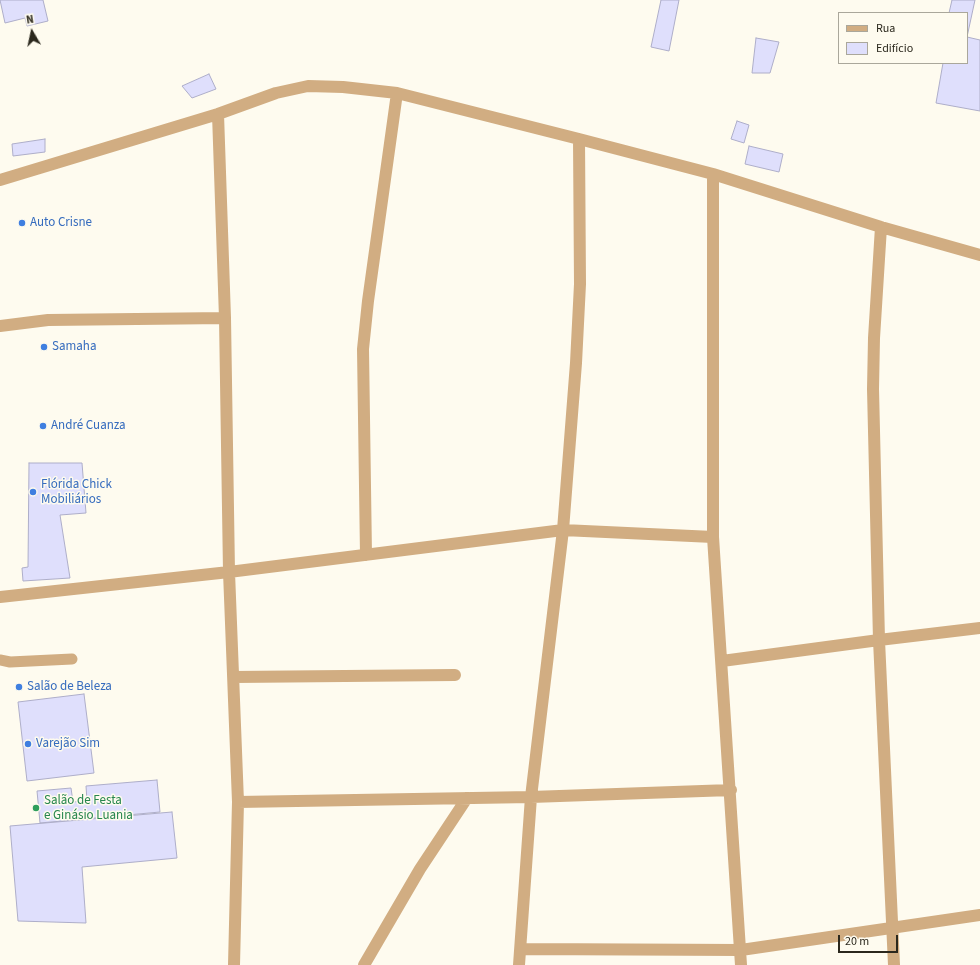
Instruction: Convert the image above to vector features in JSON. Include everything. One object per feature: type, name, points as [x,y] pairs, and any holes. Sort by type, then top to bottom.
[{"type":"street","points":[[0,180],[218,114],[276,93],[308,86],[343,87],[397,93],[580,138],[714,174],[881,227],[980,255]]},
{"type":"street","points":[[366,555],[362,349],[397,93]]},
{"type":"street","points":[[218,114],[225,318],[229,572],[238,802],[234,965]]},
{"type":"street","points":[[519,965],[531,797],[563,530],[576,364],[580,284],[580,138]]},
{"type":"street","points":[[714,174],[713,538],[731,790],[741,965]]},
{"type":"street","points":[[881,227],[874,338],[873,389],[879,640],[894,965]]},
{"type":"street","points":[[0,326],[48,320],[225,318]]},
{"type":"street","points":[[0,597],[229,572],[563,530],[713,538]]},
{"type":"street","points":[[722,661],[980,628]]},
{"type":"street","points":[[234,677],[455,675]]},
{"type":"street","points":[[238,802],[531,797],[731,790]]},
{"type":"street","points":[[364,965],[420,869],[467,798]]},
{"type":"street","points":[[521,949],[741,950],[980,915]]},
{"type":"lane","points":[[0,660],[10,662],[72,659]]},
{"type":"building","points":[[0,0],[43,0],[48,21],[27,26],[25,18],[5,23]]},
{"type":"building","points":[[661,0],[679,0],[669,51],[651,47]]},
{"type":"building","points":[[952,0],[975,0],[968,32],[968,12],[949,12]]},
{"type":"building","points":[[968,37],[980,40],[980,111],[936,103],[943,64],[968,64]]},
{"type":"building","points":[[756,38],[779,42],[770,73],[752,73]]},
{"type":"building","points":[[209,74],[216,89],[192,98],[182,86]]},
{"type":"building","points":[[737,121],[749,125],[744,143],[731,139]]},
{"type":"building","points":[[45,139],[45,152],[13,156],[12,144]]},
{"type":"building","points":[[749,146],[783,154],[779,172],[745,164]]},
{"type":"building","points":[[29,463],[82,463],[86,513],[60,515],[70,578],[23,581],[22,568],[28,567]]},
{"type":"building","points":[[84,694],[94,773],[27,781],[18,702]]},
{"type":"building","points":[[157,780],[160,812],[40,823],[37,791],[71,788],[73,802],[87,801],[86,786]]},
{"type":"building","points":[[172,812],[177,858],[82,867],[86,923],[18,921],[10,826]]},
{"type":"place","name":"Auto Crisne","points":[[22,223]]},
{"type":"place","name":"Samaha","points":[[44,347]]},
{"type":"place","name":"André Cuanza","points":[[43,426]]},
{"type":"place","name":"Flórida Chick Mobiliários","points":[[33,492]]},
{"type":"place","name":"Salão de Beleza","points":[[19,687]]},
{"type":"place","name":"Varejão Sim","points":[[28,744]]},
{"type":"place","name":"Salão de Festa e Ginásio Luania","points":[[36,808]]}]
